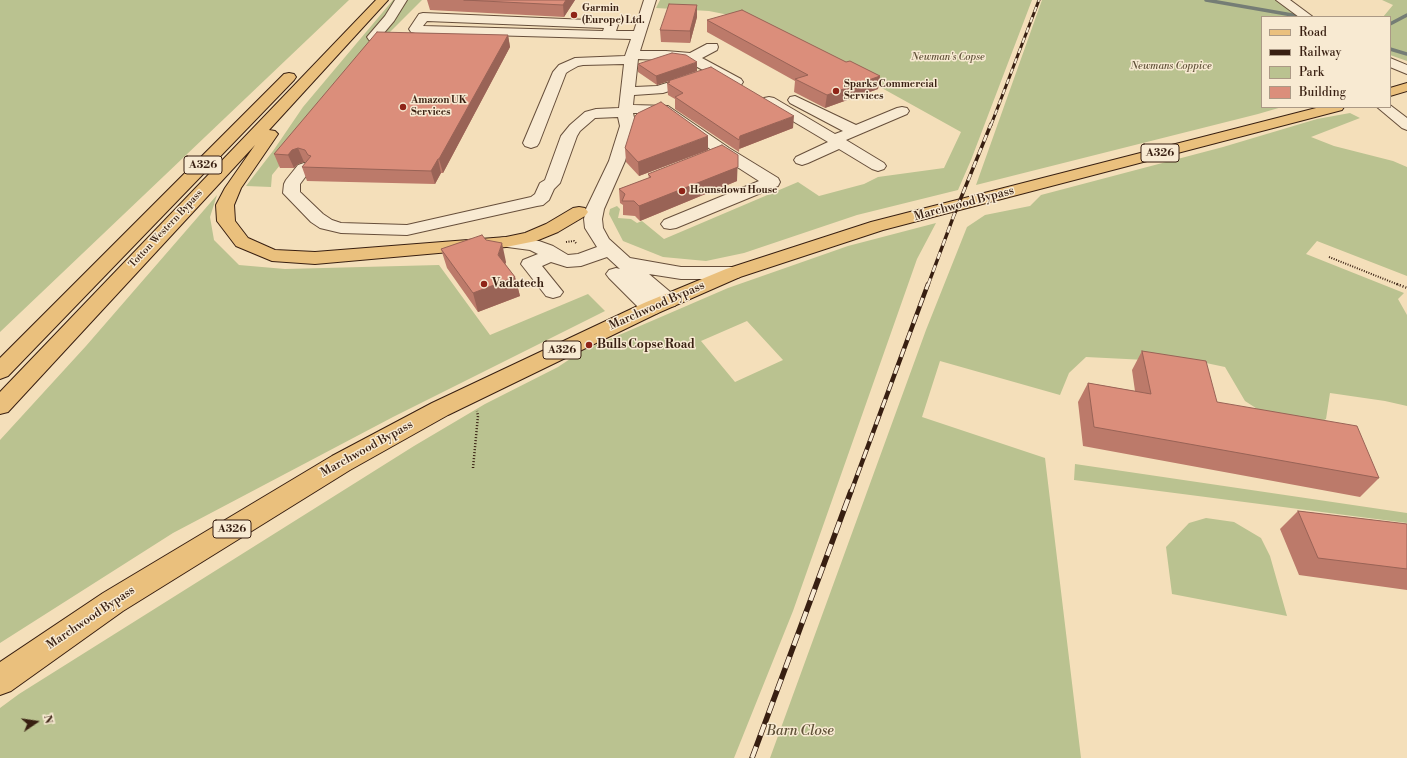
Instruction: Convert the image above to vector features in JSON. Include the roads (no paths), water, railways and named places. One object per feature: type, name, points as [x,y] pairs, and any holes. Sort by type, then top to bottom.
[{"type":"main road","name":"Totton Western Bypass","points":[[0,371],[365,0]]},
{"type":"main road","name":"Totton Western Bypass","points":[[0,406],[382,0]]},
{"type":"main road","points":[[309,77],[233,188],[225,205],[226,221],[242,242],[272,255],[315,258],[506,242],[530,237],[552,228],[578,212]]},
{"type":"main road","points":[[1391,92],[1407,87]]},
{"type":"main road","name":"Marchwood Bypass","points":[[0,680],[114,602],[341,463],[474,393],[660,305],[733,273],[877,226],[1333,108]]},
{"type":"street","points":[[401,0],[390,18],[373,37],[634,49],[691,58],[716,71],[878,166]]},
{"type":"street","points":[[650,0],[634,49],[626,112],[628,126],[622,148],[595,209],[594,228],[610,255],[660,305]]},
{"type":"street","points":[[1282,0],[1306,16]]},
{"type":"street","points":[[608,36],[612,25],[423,17],[415,29],[608,36],[634,49]]},
{"type":"street","points":[[691,58],[712,47]]},
{"type":"street","points":[[531,143],[560,72],[564,68],[575,62],[634,49]]},
{"type":"street","points":[[1391,62],[1407,70]]},
{"type":"street","points":[[628,91],[658,90],[716,71]]},
{"type":"street","points":[[795,100],[855,131]]},
{"type":"street","points":[[1385,108],[1407,125]]},
{"type":"street","points":[[304,168],[292,184],[291,193],[317,218],[326,224],[341,228],[407,230],[532,203],[541,199],[546,188],[552,183],[569,136],[575,128],[590,115],[596,113],[663,109],[716,154],[772,182],[670,224]]},
{"type":"street","points":[[802,160],[855,131],[902,111]]},
{"type":"street","points":[[626,112],[617,126],[611,146],[578,212],[579,227],[589,246],[646,268],[681,273],[733,273]]},
{"type":"street","points":[[506,242],[533,245],[562,260],[572,261],[610,255]]},
{"type":"street","points":[[551,255],[530,264],[553,292]]},
{"type":"street","points":[[610,255],[660,305]]},
{"type":"waterway","points":[[1206,0],[1298,16]]},
{"type":"waterway","points":[[1391,23],[1407,15]]},
{"type":"waterway","points":[[1391,49],[1407,54]]},
{"type":"railway","points":[[991,125],[1039,0]]},
{"type":"railway","points":[[928,285],[954,215],[991,124]]},
{"type":"railway","points":[[851,492],[928,284]]},
{"type":"railway","points":[[752,758],[851,491]]},
{"type":"place","name":"Garmin (Europe) Ltd.","points":[[574,15]]},
{"type":"place","name":"Sparks Commercial Services","points":[[836,91]]},
{"type":"place","name":"Amazon UK Services","points":[[403,107]]},
{"type":"place","name":"Hounsdown House","points":[[682,191]]},
{"type":"place","name":"Vadatech","points":[[484,284]]},
{"type":"place","name":"Bulls Copse Road","points":[[589,345]]},
{"type":"park label","name":"Newman's Copse","points":[[948,58]]},
{"type":"park label","name":"Newmans Coppice","points":[[1171,67]]},
{"type":"park label","name":"Barn Close","points":[[800,732]]}]
